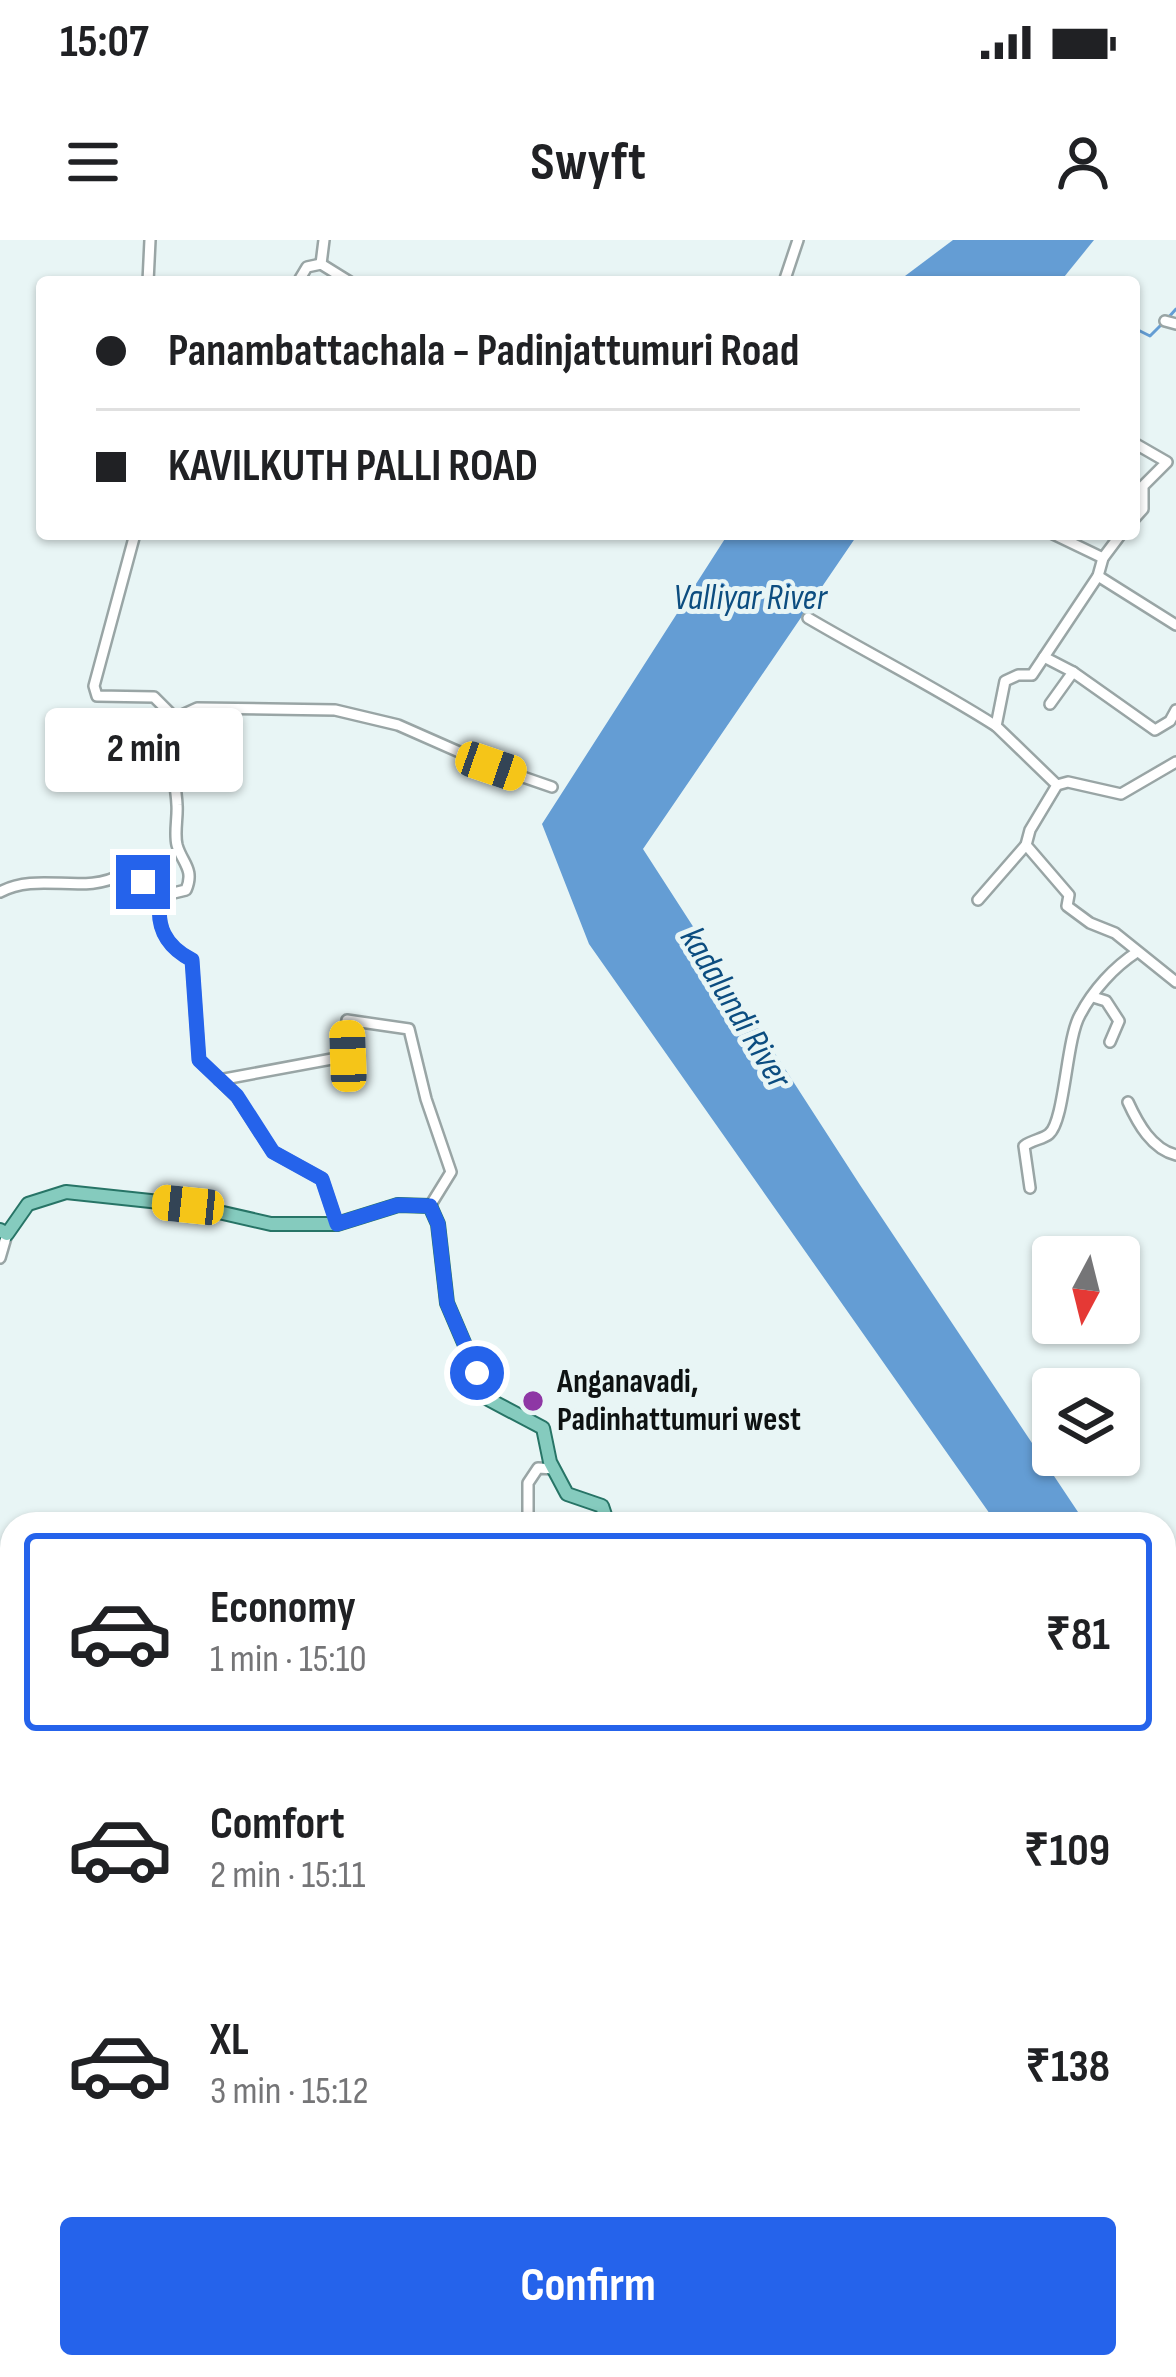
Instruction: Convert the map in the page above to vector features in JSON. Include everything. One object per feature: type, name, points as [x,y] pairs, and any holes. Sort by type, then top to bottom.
[{"type":"main road","points":[[3,1232],[28,1204],[66,1192],[188,1205],[271,1224],[337,1224],[398,1205],[430,1206],[438,1224],[447,1303],[488,1400],[543,1429],[567,1494],[602,1506],[604,1512]]},
{"type":"street","points":[[148,276],[150,240]]},
{"type":"street","points":[[321,264],[324,240]]},
{"type":"street","points":[[786,276],[798,240]]},
{"type":"street","points":[[302,276],[308,267],[321,264],[340,276]]},
{"type":"street","points":[[1140,446],[1167,462],[1144,486],[1140,512]]},
{"type":"street","points":[[133,540],[94,686],[97,696],[154,697],[175,718]]},
{"type":"street","points":[[1066,540],[1103,558]]},
{"type":"street","points":[[996,726],[1005,681],[1031,675],[1098,576],[1103,558],[1116,540]]},
{"type":"street","points":[[1098,576],[1176,625]]},
{"type":"street","points":[[808,618],[996,726],[1057,785]]},
{"type":"street","points":[[1044,657],[1155,730],[1170,721],[1176,710]]},
{"type":"street","points":[[1050,704],[1072,672]]},
{"type":"street","points":[[161,896],[186,890],[190,882],[189,863],[177,845],[169,730],[175,718],[197,708],[335,710],[398,724],[491,766],[552,787]]},
{"type":"street","points":[[978,900],[1026,845],[1057,785],[1068,782],[1121,794],[1176,762]]},
{"type":"street","points":[[1026,845],[1058,878],[1069,895],[1067,906],[1115,933],[1176,982]]},
{"type":"street","points":[[0,892],[20,881],[107,883],[122,874],[161,896]]},
{"type":"street","points":[[161,896],[162,934],[176,951],[192,960],[199,1060],[237,1096],[273,1152],[322,1179],[337,1224]]},
{"type":"street","points":[[1030,1188],[1024,1146],[1049,1135],[1056,1123],[1079,1015],[1115,967],[1137,952]]},
{"type":"street","points":[[1093,997],[1106,1001],[1119,1021],[1110,1042]]},
{"type":"street","points":[[219,1080],[348,1056],[347,1020],[409,1029],[426,1100],[451,1172],[430,1206]]},
{"type":"street","points":[[1129,1102],[1138,1124],[1164,1152],[1176,1155]]},
{"type":"street","points":[[0,1258],[3,1232]]},
{"type":"street","points":[[528,1512],[528,1483],[538,1468],[554,1469]]},
{"type":"water","points":[[953,240],[1094,240],[1065,276],[905,276]]},
{"type":"water","name":"Valliyar River","points":[[724,540],[854,540],[643,849],[1032,1443],[1032,1476],[1054,1476],[1078,1512],[989,1512],[589,944],[542,824]]},
{"type":"waterway","points":[[1168,318],[1176,309]]},
{"type":"waterway","points":[[1140,331],[1150,336],[1161,325]]},
{"type":"place","name":"Anganavadi, Padinhattumuri west","points":[[533,1401]]},
{"type":"route","points":[[143,882],[161,896],[162,934],[176,951],[192,960],[199,1060],[237,1096],[273,1152],[322,1179],[337,1224],[398,1205],[430,1206],[438,1224],[447,1303],[477,1373]]},
{"type":"water label","name":"kadalundi River","points":[[735,1008]]}]
